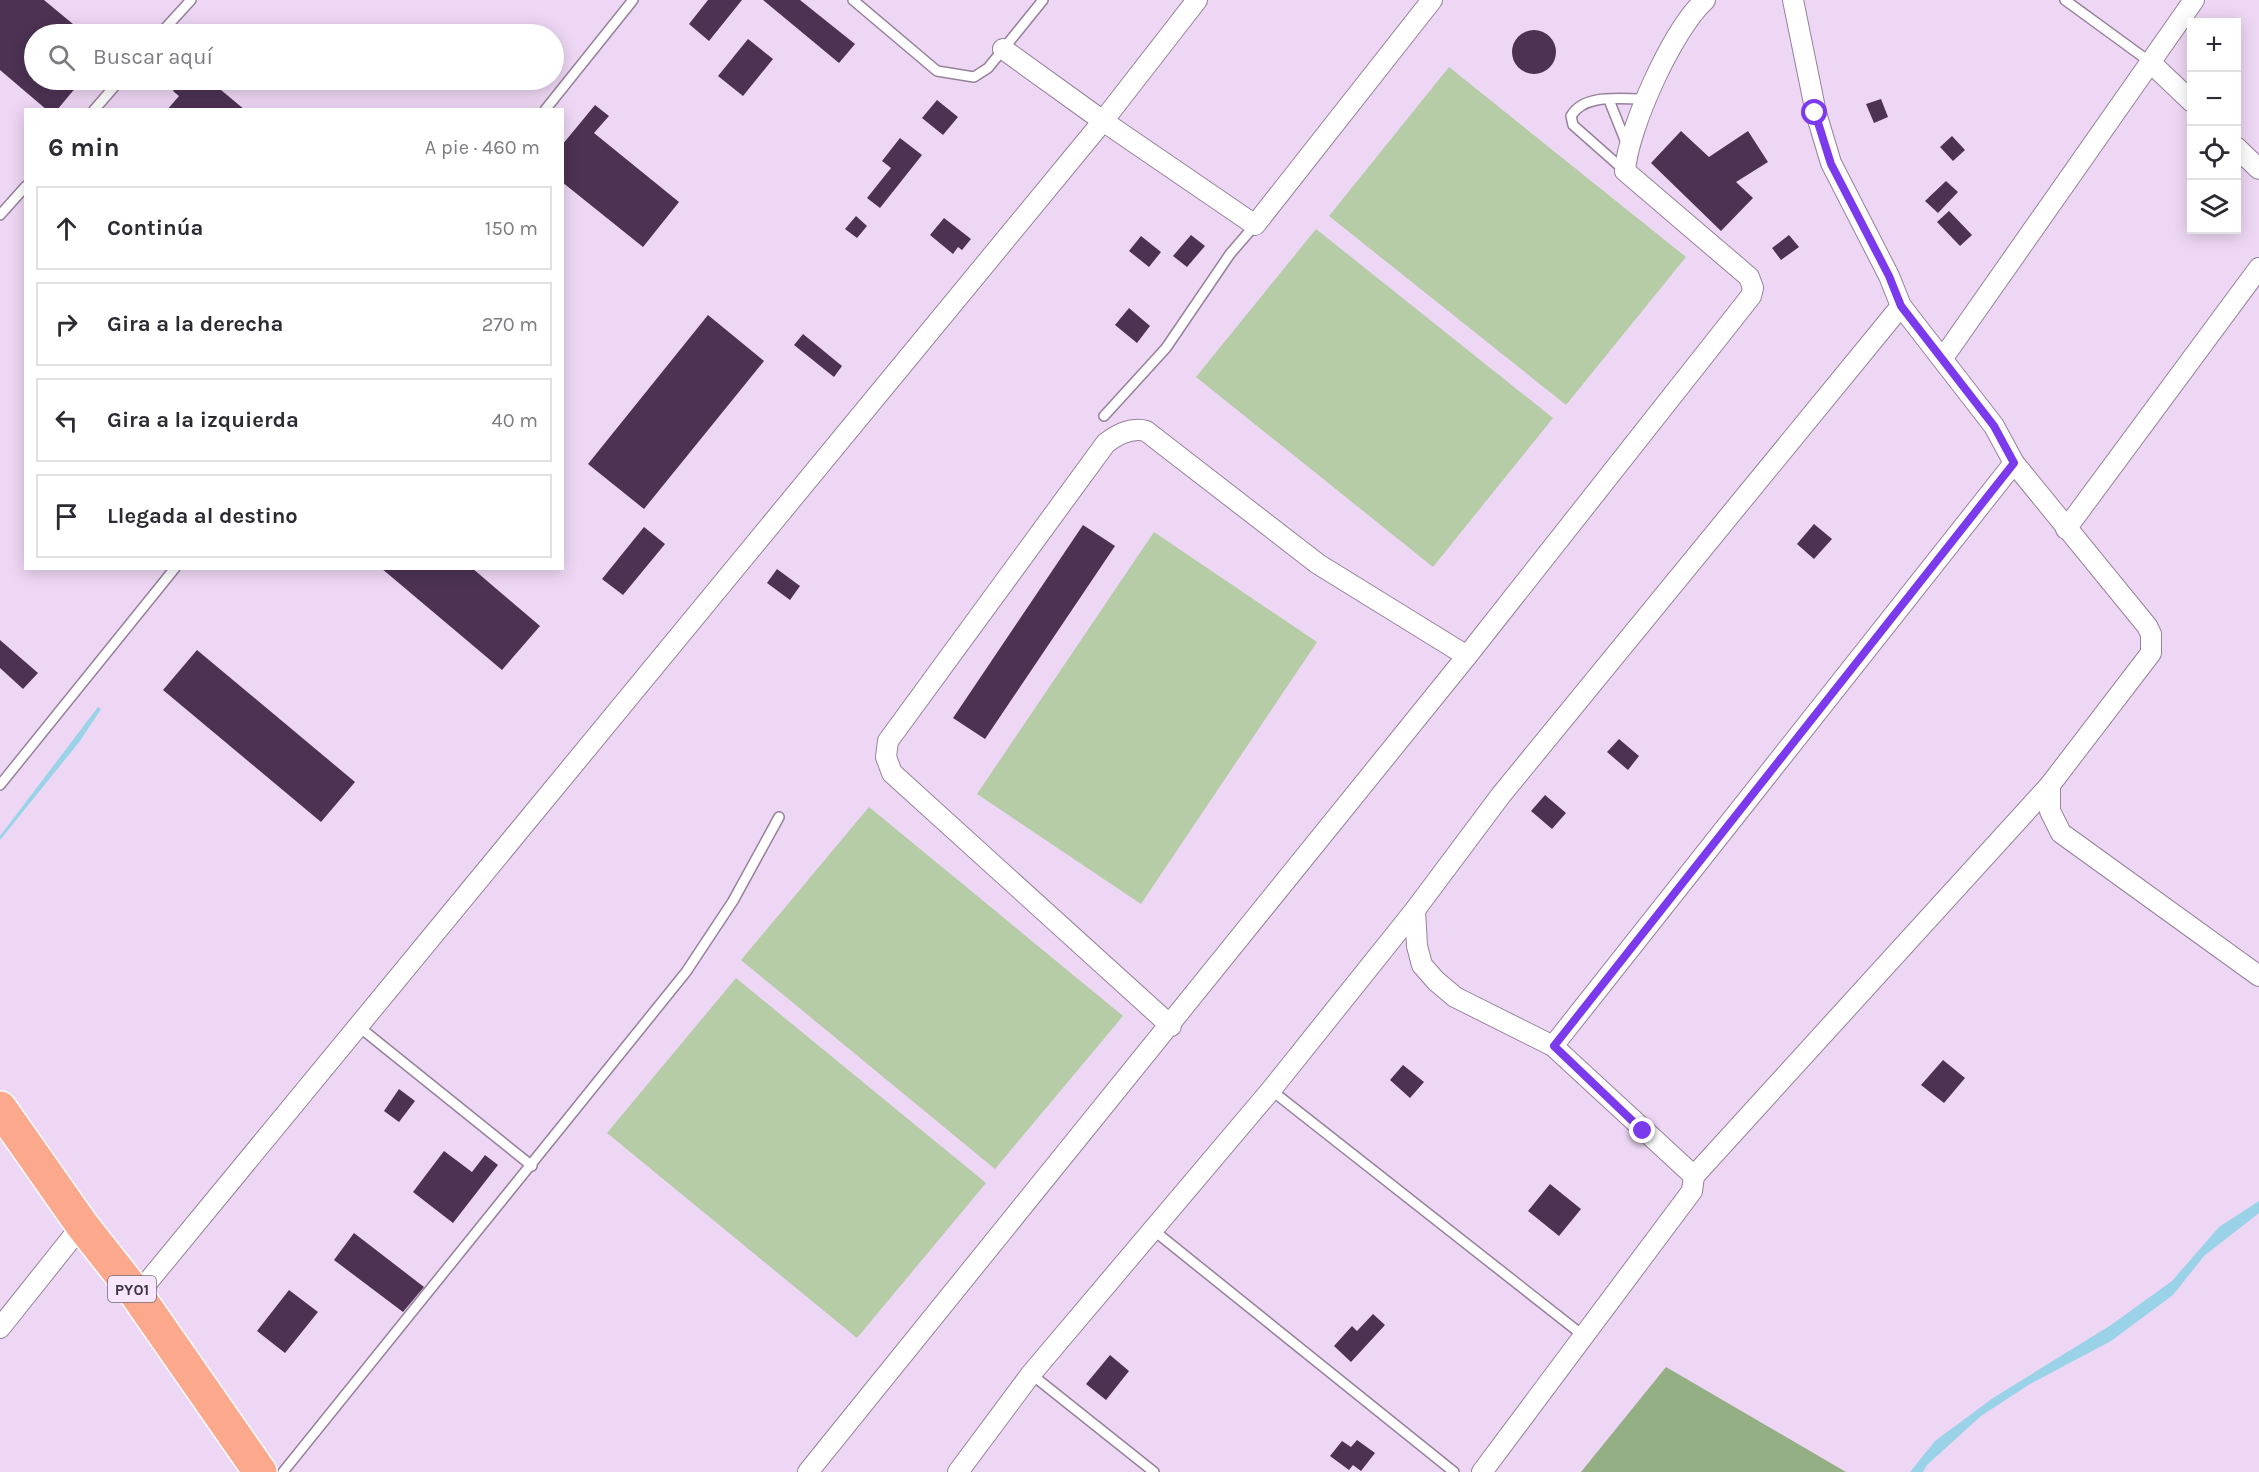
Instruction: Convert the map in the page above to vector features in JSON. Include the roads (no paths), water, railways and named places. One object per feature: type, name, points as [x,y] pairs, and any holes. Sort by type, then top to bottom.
[{"type":"highway","name":"PY01","points":[[0,1108],[82,1225],[137,1295],[260,1472]]},
{"type":"street","points":[[137,1295],[1103,120],[1197,0]]},
{"type":"street","points":[[1004,49],[1255,225],[1432,0]]},
{"type":"street","points":[[808,1472],[1171,1026],[1751,296],[1753,288],[1749,278],[1625,171],[1629,151],[1647,99],[1670,46],[1705,0]]},
{"type":"street","points":[[1483,1471],[1692,1191],[1694,1176],[2050,785],[2151,653],[2147,626],[2014,463],[1994,426],[1901,306],[1889,276],[1831,164],[1815,113],[1793,0]]},
{"type":"street","points":[[1942,358],[2194,0]]},
{"type":"street","points":[[2151,63],[2187,97]]},
{"type":"street","points":[[2241,152],[2259,169]]},
{"type":"street","points":[[2066,529],[2259,268]]},
{"type":"street","points":[[958,1472],[1031,1374],[1271,1090],[1415,910],[1501,795],[1901,306]]},
{"type":"street","points":[[1171,1026],[892,773],[886,757],[888,741],[1106,443],[1115,436],[1136,428],[1146,431],[1318,564],[1467,656]]},
{"type":"street","points":[[1554,1046],[2014,463]]},
{"type":"street","points":[[2050,785],[2050,812],[2061,833],[2256,968]]},
{"type":"street","points":[[1415,910],[1417,946],[1422,965],[1436,981],[1455,997],[1554,1046],[1694,1176]]},
{"type":"street","points":[[0,1328],[82,1225]]},
{"type":"lane","points":[[169,24],[191,0]]},
{"type":"lane","points":[[564,86],[633,0]]},
{"type":"lane","points":[[853,0],[937,70],[974,77],[988,68],[1043,0]]},
{"type":"lane","points":[[2065,0],[2151,63]]},
{"type":"lane","points":[[96,108],[111,90]]},
{"type":"lane","points":[[547,108],[561,90]]},
{"type":"lane","points":[[1625,171],[1570,121],[1573,111],[1587,103],[1647,99]]},
{"type":"lane","points":[[1609,100],[1629,151]]},
{"type":"lane","points":[[0,215],[24,188]]},
{"type":"lane","points":[[1104,416],[1166,348],[1230,254],[1255,225]]},
{"type":"lane","points":[[0,785],[173,570]]},
{"type":"lane","points":[[283,1472],[532,1166],[686,972],[733,901],[779,817]]},
{"type":"lane","points":[[358,1026],[532,1166]]},
{"type":"lane","points":[[1271,1090],[1585,1337]]},
{"type":"lane","points":[[1152,1229],[1454,1472]]},
{"type":"lane","points":[[1031,1374],[1154,1472]]},
{"type":"water","points":[[98,707],[101,709],[80,741],[0,840],[0,836]]},
{"type":"water","points":[[2259,1201],[2259,1213],[2204,1256],[2173,1295],[2111,1341],[2030,1384],[1981,1416],[1927,1465],[1923,1472],[1910,1472],[1935,1441],[1993,1398],[2111,1325],[2172,1281],[2219,1227]]}]
